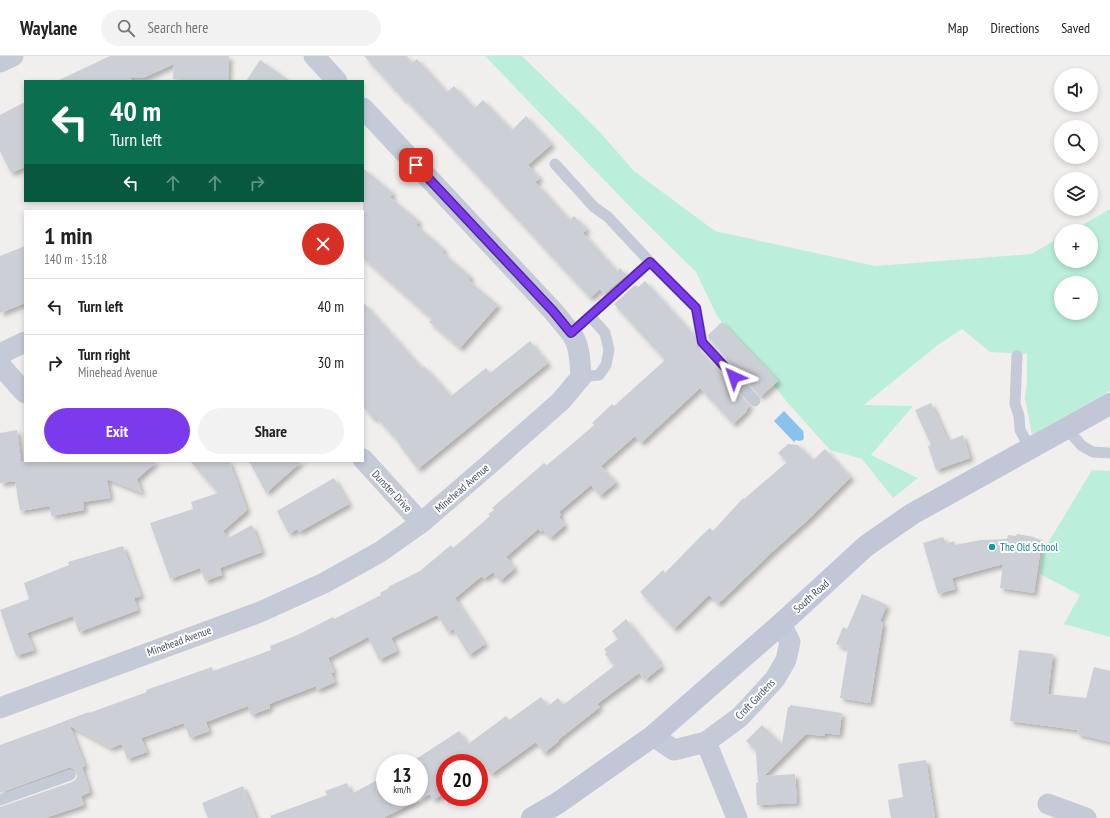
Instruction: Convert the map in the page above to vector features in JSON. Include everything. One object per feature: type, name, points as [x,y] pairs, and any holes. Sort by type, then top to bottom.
[{"type":"main road","name":"South Road","points":[[532,818],[558,803],[653,736],[781,624],[866,546],[912,514],[1110,404]]},
{"type":"street","points":[[0,62],[13,56]]},
{"type":"street","points":[[314,56],[336,80]]},
{"type":"street","points":[[364,109],[553,311],[571,333],[580,356],[581,377]]},
{"type":"street","points":[[0,354],[24,342]]},
{"type":"street","points":[[0,365],[24,392]]},
{"type":"street","name":"Minehead Avenue","points":[[0,708],[267,608],[324,583],[380,552],[421,523],[561,402],[581,377]]},
{"type":"street","name":"Dunster Drive","points":[[364,461],[421,523]]},
{"type":"street","name":"Croft Gardens","points":[[653,736],[674,750],[706,742],[740,716],[775,679],[786,660],[790,642],[781,624]]},
{"type":"street","points":[[706,742],[737,818]]},
{"type":"street","points":[[1048,804],[1086,818]]},
{"type":"lane","points":[[555,164],[594,208],[608,218],[696,308],[702,342],[755,401]]},
{"type":"lane","points":[[571,333],[650,262]]},
{"type":"lane","points":[[581,377],[599,375],[606,365],[609,350],[605,333],[590,316]]},
{"type":"lane","points":[[1017,356],[1015,404],[1019,416],[1020,430],[1030,448]]},
{"type":"lane","points":[[1066,428],[1082,446],[1093,452],[1110,453]]},
{"type":"lane","points":[[0,800],[70,775]]},
{"type":"green space","points":[[485,56],[522,56],[598,130],[634,171],[715,231],[875,266],[1031,254],[1054,241],[1054,268],[1098,268],[1098,224],[1084,224],[1110,209],[1110,391],[1032,435],[1025,398],[1027,383],[1027,354],[990,352],[962,329],[938,345],[864,405],[913,406],[871,455],[918,478],[893,498],[862,459],[830,450],[787,402],[717,316],[696,272],[634,211]]},
{"type":"green space","points":[[1092,470],[1110,471],[1110,637],[1064,624],[1080,595],[1040,574],[1043,551]]},
{"type":"water","points":[[784,411],[804,432],[803,440],[796,440],[794,442],[774,421]]},
{"type":"building","points":[[110,56],[229,56],[228,80],[173,79],[174,64],[143,78],[130,77],[132,80],[59,80]]},
{"type":"building","points":[[364,56],[407,56],[412,63],[417,59],[447,92],[454,86],[475,108],[483,100],[512,130],[526,116],[552,144],[528,165],[540,178],[535,182],[570,220],[574,216],[587,229],[583,233],[617,271],[620,268],[626,275],[604,294],[600,289],[590,298],[448,144],[405,99],[404,100]]},
{"type":"building","points":[[260,60],[289,80],[247,80]]},
{"type":"building","points":[[24,103],[24,167],[11,173],[0,151],[0,115]]},
{"type":"building","points":[[364,169],[393,193],[390,197],[419,221],[416,225],[444,249],[442,252],[471,277],[468,280],[498,305],[460,348],[429,322],[432,319],[364,259]]},
{"type":"building","points":[[24,246],[24,303],[0,313],[0,256]]},
{"type":"building","points":[[645,281],[694,335],[697,347],[750,406],[746,410],[747,411],[733,424],[700,388],[641,443],[635,436],[601,466],[616,482],[600,496],[591,485],[559,512],[561,515],[559,517],[565,525],[550,538],[543,530],[541,532],[538,529],[506,557],[515,568],[500,581],[493,572],[484,579],[482,576],[455,598],[485,644],[469,655],[453,629],[448,632],[437,615],[391,638],[397,651],[379,660],[368,637],[328,658],[334,672],[331,673],[335,682],[317,690],[316,686],[269,704],[270,708],[251,715],[248,706],[206,722],[209,731],[190,738],[184,723],[141,738],[147,752],[127,759],[122,744],[111,748],[70,726],[85,766],[82,767],[90,792],[81,796],[84,805],[45,818],[0,818],[0,807],[72,782],[77,776],[74,769],[68,768],[0,793],[0,745],[147,692],[146,690],[212,667],[213,671],[271,650],[270,646],[295,636],[333,617],[334,619],[381,595],[380,593],[389,588],[388,587],[420,571],[451,545],[453,548],[490,516],[488,514],[494,510],[492,508],[544,463],[547,465],[578,439],[594,425],[592,423],[612,404],[614,406],[665,360],[614,304],[635,285],[638,287]]},
{"type":"building","points":[[364,303],[422,368],[424,366],[451,396],[486,368],[490,373],[530,341],[548,363],[418,469],[400,446],[401,445],[376,417],[374,419],[364,408]]},
{"type":"building","points":[[722,322],[778,381],[760,397],[709,339],[708,335]]},
{"type":"building","points":[[931,403],[948,441],[963,435],[970,458],[936,470],[928,446],[931,445],[915,410]]},
{"type":"building","points":[[17,430],[21,461],[24,462],[156,462],[137,479],[142,493],[107,479],[110,498],[83,502],[84,510],[51,516],[50,506],[20,511],[15,481],[0,483],[0,433]]},
{"type":"building","points":[[788,444],[798,445],[813,460],[825,449],[851,477],[810,518],[718,604],[709,595],[674,629],[640,592],[663,570],[665,573],[710,528],[713,531],[743,498],[744,499],[787,462],[778,453]]},
{"type":"building","points":[[191,462],[229,462],[247,510],[223,531],[228,538],[252,525],[262,552],[220,568],[222,575],[205,581],[200,568],[170,579],[150,523],[193,509],[191,502],[218,493]]},
{"type":"building","points":[[250,462],[301,462],[266,493]]},
{"type":"building","points":[[334,478],[349,504],[299,532],[297,529],[289,534],[277,511]]},
{"type":"building","points":[[1017,534],[1042,540],[1034,593],[1000,588],[1003,564],[952,578],[955,589],[938,594],[923,543],[943,537],[946,544],[954,541],[955,545],[981,540],[1007,539],[1008,535],[1016,536]]},
{"type":"building","points":[[123,546],[141,596],[134,598],[138,610],[79,632],[73,616],[27,633],[34,650],[16,656],[0,610],[29,599],[24,583],[69,565],[68,562]]},
{"type":"building","points":[[862,594],[887,605],[880,621],[883,623],[870,703],[840,698],[848,649],[836,644],[843,627],[847,629]]},
{"type":"building","points":[[626,619],[662,666],[645,680],[639,673],[597,704],[600,707],[544,753],[536,742],[491,774],[488,770],[488,754],[436,754],[436,798],[433,800],[430,794],[428,795],[428,754],[424,754],[459,731],[468,744],[506,716],[509,720],[541,697],[548,706],[558,698],[563,705],[614,666],[605,654],[607,653],[604,649],[618,639],[612,631]]},
{"type":"building","points":[[1019,650],[1053,654],[1048,694],[1086,698],[1094,667],[1110,671],[1110,742],[1077,734],[1078,730],[1010,721]]},
{"type":"building","points":[[790,705],[842,713],[839,735],[825,733],[824,736],[806,734],[764,776],[795,774],[797,803],[757,805],[756,783],[758,783],[756,751],[746,741],[762,725],[782,744],[788,707],[790,707]]},
{"type":"building","points":[[926,760],[935,818],[891,818],[888,800],[903,797],[898,764]]},
{"type":"building","points":[[376,781],[376,806],[406,806],[383,818],[271,818],[270,816],[327,795],[325,791],[347,783],[351,794]]},
{"type":"building","points":[[243,786],[256,818],[208,818],[202,803]]},
{"type":"place","name":"The Old School","points":[[992,547]]},
{"type":"route","points":[[416,165],[553,311],[571,333],[650,262],[696,308],[702,342],[734,377]]}]
